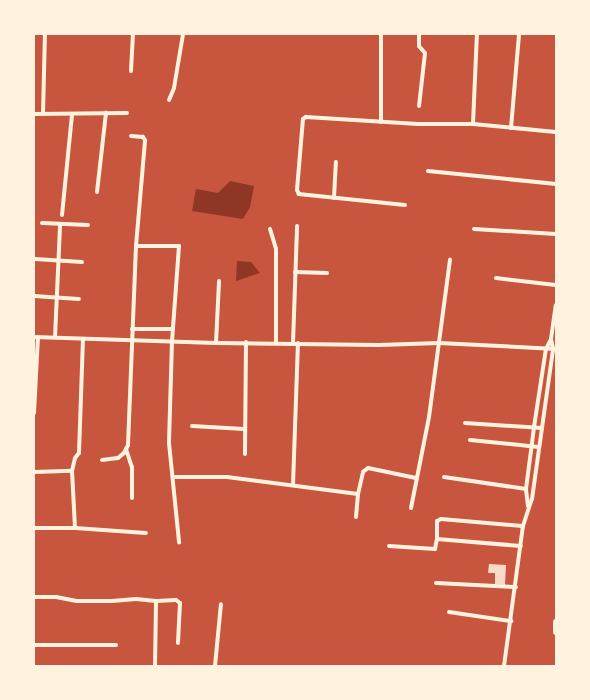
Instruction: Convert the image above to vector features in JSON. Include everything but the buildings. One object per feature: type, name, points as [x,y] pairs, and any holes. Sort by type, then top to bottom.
[{"type":"main road","points":[[556,622],[556,632]]},
{"type":"street","points":[[43,114],[45,34]]},
{"type":"street","points":[[132,71],[133,34]]},
{"type":"street","points":[[169,100],[174,88],[183,34]]},
{"type":"street","points":[[381,34],[381,122]]},
{"type":"street","points":[[419,34],[419,46],[425,53],[419,106]]},
{"type":"street","points":[[473,124],[477,34]]},
{"type":"street","points":[[511,128],[519,34]]},
{"type":"street","points":[[97,192],[106,113]]},
{"type":"street","points":[[34,114],[72,115],[127,113]]},
{"type":"street","points":[[62,216],[72,115]]},
{"type":"street","points":[[405,205],[299,194],[297,190],[303,119],[306,117],[418,124],[473,124],[556,132]]},
{"type":"street","points":[[131,136],[143,137],[145,140],[136,246],[126,450],[132,467],[132,498]]},
{"type":"street","points":[[334,198],[336,162]]},
{"type":"street","points":[[428,171],[556,184]]},
{"type":"street","points":[[42,223],[88,226]]},
{"type":"street","points":[[55,338],[55,298],[60,225]]},
{"type":"street","points":[[293,343],[297,226]]},
{"type":"street","points":[[270,229],[276,249],[276,342]]},
{"type":"street","points":[[474,229],[556,234]]},
{"type":"street","points":[[136,246],[179,246],[172,341],[169,444],[174,477],[179,542]]},
{"type":"street","points":[[35,259],[82,262]]},
{"type":"street","points":[[411,508],[416,478],[430,417],[450,259]]},
{"type":"street","points":[[296,272],[327,273]]},
{"type":"street","points":[[496,278],[556,285]]},
{"type":"street","points":[[216,343],[219,280]]},
{"type":"street","points":[[34,296],[79,299]]},
{"type":"street","points":[[529,506],[526,489],[531,446],[546,350],[554,327],[556,305]]},
{"type":"street","points":[[132,329],[173,329]]},
{"type":"street","points":[[34,413],[36,337],[83,340],[216,343],[276,342],[379,345],[439,343],[546,350],[555,349]]},
{"type":"street","points":[[504,666],[524,526],[532,499],[546,397],[555,349],[551,339]]},
{"type":"street","points":[[75,528],[72,471],[75,458],[79,453],[83,340]]},
{"type":"street","points":[[245,454],[244,429],[246,342]]},
{"type":"street","points":[[293,485],[298,343]]},
{"type":"street","points":[[540,396],[546,397]]},
{"type":"street","points":[[465,423],[542,428]]},
{"type":"street","points":[[192,426],[244,429]]},
{"type":"street","points":[[470,440],[539,447]]},
{"type":"street","points":[[102,460],[118,458],[126,450]]},
{"type":"street","points":[[356,517],[362,472],[368,468],[416,478]]},
{"type":"street","points":[[34,472],[72,471]]},
{"type":"street","points":[[174,477],[227,477],[358,494]]},
{"type":"street","points":[[444,477],[526,489]]},
{"type":"street","points":[[389,546],[435,549],[437,539],[437,521],[441,519],[524,526]]},
{"type":"street","points":[[34,528],[75,528],[146,533]]},
{"type":"street","points":[[437,539],[521,546]]},
{"type":"street","points":[[436,584],[516,587]]},
{"type":"street","points":[[34,597],[56,597],[77,601],[136,599],[156,601],[176,600],[180,603],[178,642]]},
{"type":"street","points":[[155,666],[156,601]]},
{"type":"street","points":[[215,666],[221,604]]},
{"type":"street","points":[[449,612],[511,621]]},
{"type":"street","points":[[34,645],[116,645]]},
{"type":"shaded area","points":[[230,181],[254,186],[250,207],[243,219],[192,211],[196,189],[218,193]]},
{"type":"shaded area","points":[[237,261],[251,262],[260,273],[236,281]]}]
